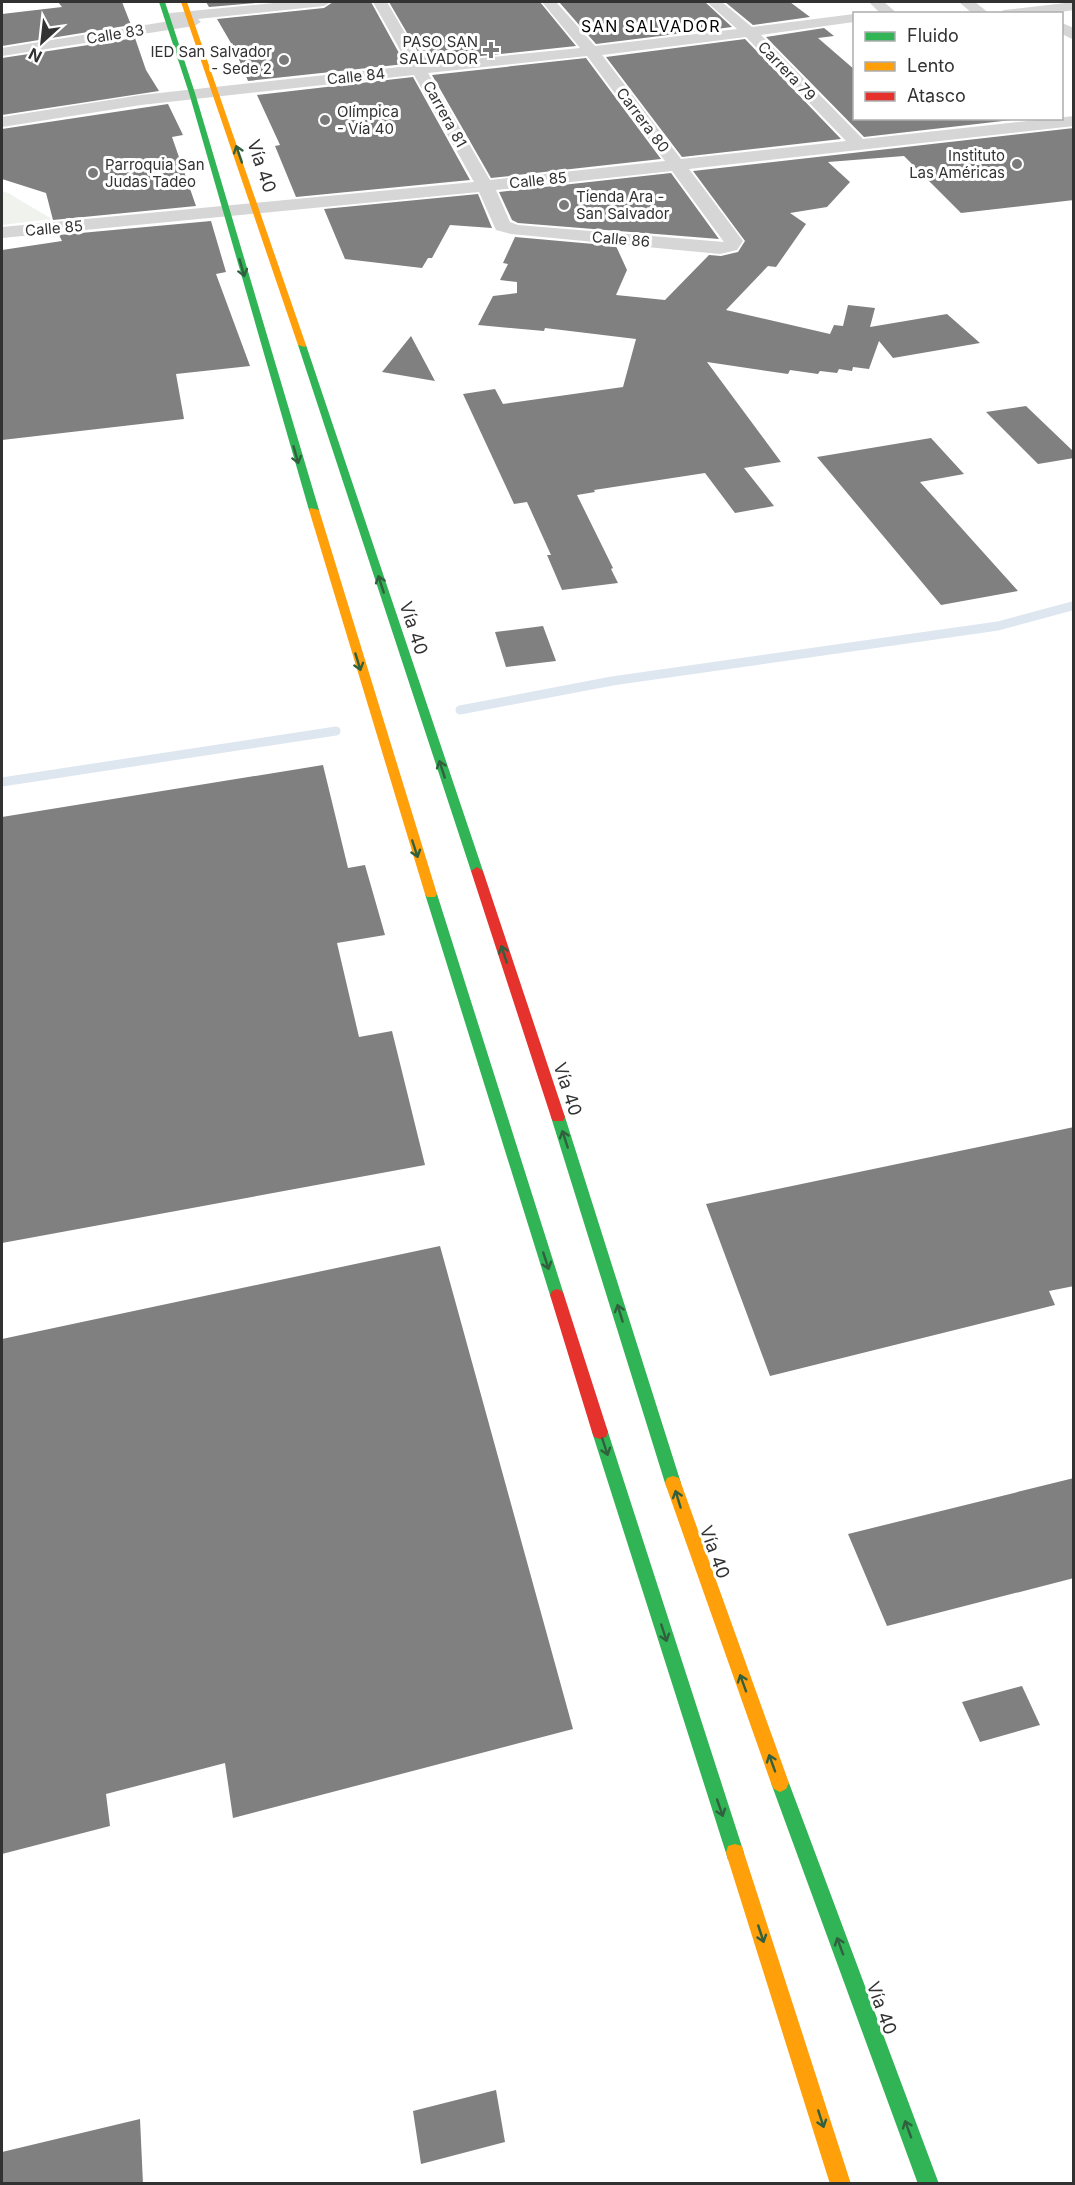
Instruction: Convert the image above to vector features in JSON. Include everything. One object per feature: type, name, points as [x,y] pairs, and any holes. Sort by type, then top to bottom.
[{"type":"highway","points":[[162,2],[178,57],[192,93],[327,561],[411,836],[841,2184]]},
{"type":"highway","name":"Vía 40","points":[[189,13],[214,91],[258,209],[584,1194],[681,1510],[767,1749],[929,2184]]},
{"type":"street","name":"Calle 83","points":[[2,52],[168,21],[189,13],[324,2]]},
{"type":"street","name":"Carrera 81","points":[[380,2],[485,186],[502,226],[506,228]]},
{"type":"street","name":"Carrera 80","points":[[549,2],[591,51],[734,241]]},
{"type":"street","name":"Carrera 79","points":[[714,2],[750,33],[857,143]]},
{"type":"street","points":[[876,2],[889,12]]},
{"type":"street","points":[[966,2],[980,12]]},
{"type":"street","points":[[1040,11],[1074,6]]},
{"type":"street","name":"Calle 84","points":[[2,122],[77,107],[750,33],[853,18]]},
{"type":"street","name":"Calle 85","points":[[2,233],[485,186],[1066,120]]},
{"type":"street","name":"Calle 86","points":[[506,228],[720,248],[730,246],[734,241]]},
{"type":"shaded area","points":[[2,191],[8,193],[52,219],[2,225]]},
{"type":"building","points":[[58,2],[122,2],[131,25],[2,46],[2,14],[62,7]]},
{"type":"building","points":[[206,2],[266,2],[209,7]]},
{"type":"building","points":[[333,2],[371,2],[405,64],[248,81],[235,50],[217,19],[324,8]]},
{"type":"building","points":[[389,2],[540,2],[576,46],[424,62]]},
{"type":"building","points":[[559,2],[705,2],[732,27],[596,44]]},
{"type":"building","points":[[725,2],[790,2],[810,17],[753,25]]},
{"type":"building","points":[[824,28],[834,36],[818,38],[853,68],[853,120],[1013,120],[864,137],[766,37]]},
{"type":"building","points":[[135,38],[146,70],[159,91],[2,115],[2,58]]},
{"type":"building","points":[[745,39],[841,139],[682,157],[606,57]]},
{"type":"building","points":[[586,58],[661,159],[491,178],[432,75]]},
{"type":"building","points":[[413,77],[470,180],[296,197],[275,146],[280,145],[257,95]]},
{"type":"building","points":[[168,104],[183,135],[172,137],[196,206],[53,220],[46,193],[2,179],[2,129]]},
{"type":"building","points":[[1074,128],[1074,200],[961,213],[904,156],[828,162],[850,182],[827,207],[790,213],[806,224],[776,267],[768,266],[726,310],[830,334],[834,325],[843,326],[848,305],[875,308],[870,327],[947,314],[980,343],[893,358],[879,341],[869,369],[853,367],[852,371],[839,369],[837,373],[820,371],[818,374],[790,370],[788,374],[707,362],[781,462],[744,468],[774,506],[735,513],[705,473],[594,490],[595,492],[577,495],[613,568],[611,569],[618,583],[562,590],[547,555],[551,555],[527,502],[514,504],[463,394],[495,389],[503,404],[623,387],[636,339],[545,328],[544,331],[478,325],[493,296],[517,293],[517,282],[500,280],[508,264],[503,263],[515,237],[616,246],[627,270],[616,295],[665,300],[709,255],[721,256],[738,252],[745,241],[693,171]]},
{"type":"building","points":[[671,173],[719,239],[518,223],[512,220],[499,192]]},
{"type":"building","points":[[478,194],[492,228],[450,225],[432,258],[428,258],[422,268],[345,259],[324,209]]},
{"type":"building","points":[[211,221],[226,272],[216,274],[250,366],[176,374],[184,419],[2,440],[2,250],[62,241],[59,235]]},
{"type":"building","points":[[411,336],[435,381],[382,372]]},
{"type":"building","points":[[1026,406],[1074,452],[1074,458],[1038,464],[986,412]]},
{"type":"building","points":[[931,438],[964,474],[920,482],[1018,591],[941,605],[817,457]]},
{"type":"building","points":[[543,626],[556,661],[506,667],[495,632]]},
{"type":"building","points":[[323,765],[348,868],[365,865],[385,935],[337,943],[359,1037],[392,1031],[425,1165],[2,1243],[2,817]]},
{"type":"building","points":[[1074,1127],[1074,1286],[1049,1291],[1055,1305],[770,1376],[706,1204]]},
{"type":"building","points":[[440,1246],[573,1729],[233,1818],[225,1763],[106,1794],[110,1826],[2,1854],[2,1339]]},
{"type":"building","points":[[1074,1478],[1074,1578],[887,1626],[848,1534]]},
{"type":"building","points":[[1022,1686],[1040,1725],[980,1742],[962,1702]]},
{"type":"building","points":[[496,2090],[505,2142],[421,2164],[413,2111]]},
{"type":"building","points":[[140,2119],[143,2184],[2,2184],[2,2152]]},
{"type":"waterway","points":[[460,710],[612,681],[998,626],[1072,606]]},
{"type":"waterway","points":[[2,782],[336,731]]},
{"type":"traffic: fast","points":[[162,2],[192,93],[314,510]]},
{"type":"traffic: fast","points":[[302,345],[477,871]]},
{"type":"traffic: fast","points":[[431,894],[557,1295]]},
{"type":"traffic: fast","points":[[558,1117],[673,1483]]},
{"type":"traffic: fast","points":[[600,1432],[735,1853]]},
{"type":"traffic: fast","points":[[780,1783],[929,2184]]},
{"type":"traffic: slow","points":[[184,2],[302,345]]},
{"type":"traffic: slow","points":[[314,510],[431,894]]},
{"type":"traffic: slow","points":[[673,1483],[780,1783]]},
{"type":"traffic: slow","points":[[735,1853],[841,2184]]},
{"type":"traffic: jam","points":[[477,871],[558,1117]]},
{"type":"traffic: jam","points":[[557,1295],[600,1432]]},
{"type":"place","name":"PASO SAN SALVADOR","points":[[491,50]]},
{"type":"place","name":"IED San Salvador - Sede 2","points":[[284,60]]},
{"type":"place","name":"Olímpica - Vía 40","points":[[325,120]]},
{"type":"place","name":"Instituto Las Américas","points":[[1017,164]]},
{"type":"place","name":"Parroquia San Judas Tadeo","points":[[93,173]]},
{"type":"place","name":"Tienda Ara - San Salvador","points":[[564,205]]},
{"type":"district","name":"SAN SALVADOR","points":[[651,26]]}]
